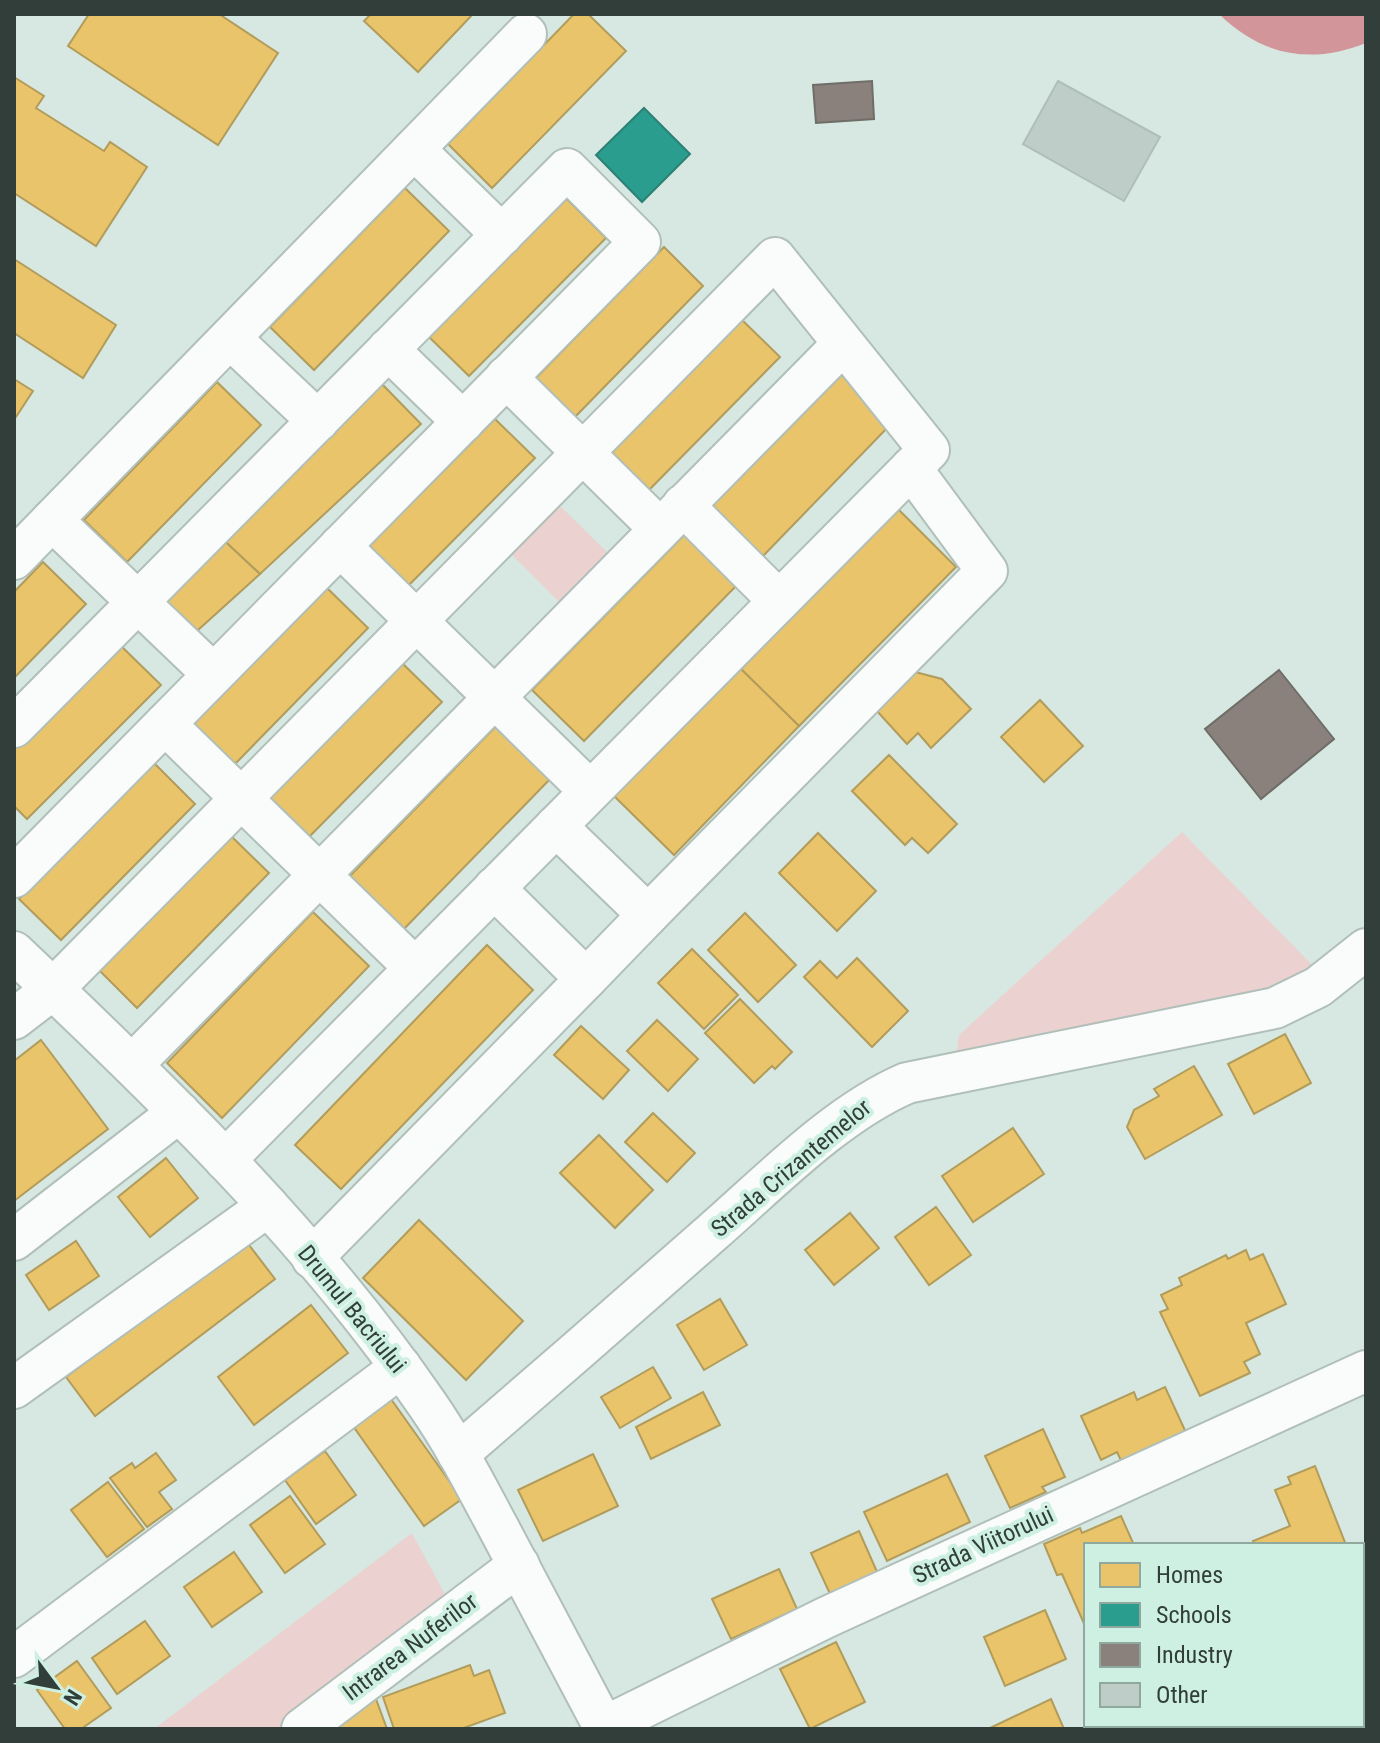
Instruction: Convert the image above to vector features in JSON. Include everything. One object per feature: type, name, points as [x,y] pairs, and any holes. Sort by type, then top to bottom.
[{"type":"street","points":[[14,559],[526,34]]},
{"type":"street","points":[[414,149],[502,235]]},
{"type":"street","points":[[14,727],[567,169],[640,242],[14,877]]},
{"type":"street","points":[[14,1019],[53,989],[775,258],[929,450],[225,1160]]},
{"type":"street","points":[[230,338],[318,421]]},
{"type":"street","points":[[132,1065],[843,344]]},
{"type":"street","points":[[388,349],[463,422]]},
{"type":"street","points":[[506,377],[583,453],[672,517],[779,601]]},
{"type":"street","points":[[312,1258],[987,571],[911,468]]},
{"type":"street","points":[[52,520],[213,674]]},
{"type":"street","points":[[340,546],[590,791]]},
{"type":"street","points":[[165,724],[415,968]]},
{"type":"street","points":[[556,826],[648,915]]},
{"type":"street","points":[[494,888],[586,979]]},
{"type":"street","name":"Strada Crizantemelor","points":[[458,1454],[774,1178],[860,1107],[884,1093],[907,1083],[1275,1008],[1318,987],[1366,949]]},
{"type":"street","name":"Drumul Bacriului","points":[[14,952],[132,1065],[268,1206],[401,1367],[458,1454],[604,1728]]},
{"type":"street","points":[[14,1240],[179,1112]]},
{"type":"street","points":[[14,1388],[268,1206]]},
{"type":"street","points":[[14,1657],[401,1367]]},
{"type":"street","name":"Strada Viitorului","points":[[604,1728],[827,1617],[1366,1371]]},
{"type":"street","name":"Intrarea Nuferilor","points":[[302,1729],[519,1565]]},
{"type":"shaded area","points":[[1219,14],[1366,14],[1366,43],[1326,54],[1288,52],[1252,39]]},
{"type":"shaded area","points":[[557,503],[609,554],[561,604],[509,552]]},
{"type":"shaded area","points":[[1182,832],[1317,970],[1277,989],[1218,1003],[957,1051],[959,1035]]},
{"type":"shaded area","points":[[412,1533],[448,1600],[279,1729],[154,1729]]},
{"type":"building: Homes","points":[[89,14],[219,14],[278,53],[218,145],[68,46]]},
{"type":"building: Homes","points":[[371,14],[473,14],[418,72],[364,21]]},
{"type":"building: Homes","points":[[574,14],[588,14],[626,51],[492,188],[448,144]]},
{"type":"building: Homes","points":[[14,77],[44,96],[36,108],[104,151],[110,142],[147,167],[96,246],[14,193]]},
{"type":"building: Homes","points":[[405,188],[449,231],[314,370],[270,327]]},
{"type":"building: Homes","points":[[565,197],[606,238],[469,376],[427,335]]},
{"type":"building: Homes","points":[[664,247],[703,286],[572,420],[533,381]]},
{"type":"building: Homes","points":[[14,259],[116,325],[83,378],[14,333]]},
{"type":"building: Homes","points":[[739,317],[780,357],[648,491],[607,451]]},
{"type":"building: Homes","points":[[841,374],[891,424],[763,556],[712,506]]},
{"type":"building: Homes","points":[[14,379],[33,391],[14,420]]},
{"type":"building: Homes","points":[[379,381],[421,424],[260,574],[216,533]]},
{"type":"building: Homes","points":[[217,382],[261,425],[127,562],[84,520]]},
{"type":"building: Homes","points":[[495,419],[535,458],[403,591],[363,552]]},
{"type":"building: Homes","points":[[898,509],[956,567],[799,726],[741,669]]},
{"type":"building: Homes","points":[[687,532],[739,583],[584,741],[532,690]]},
{"type":"building: Homes","points":[[216,533],[260,574],[188,639],[148,598]]},
{"type":"building: Homes","points":[[43,562],[86,604],[14,678],[14,592]]},
{"type":"building: Homes","points":[[327,588],[368,628],[234,765],[192,724]]},
{"type":"building: Homes","points":[[117,642],[161,685],[27,819],[14,806],[14,746]]},
{"type":"building: Homes","points":[[401,662],[442,702],[309,837],[268,797]]},
{"type":"building: Homes","points":[[741,669],[799,726],[674,855],[614,796]]},
{"type":"building: Homes","points":[[915,672],[942,679],[971,709],[931,748],[918,733],[907,744],[876,710]]},
{"type":"building: Homes","points":[[1040,700],[1083,746],[1044,782],[1001,737]]},
{"type":"building: Homes","points":[[501,721],[555,774],[400,933],[346,880]]},
{"type":"building: Homes","points":[[889,755],[957,824],[928,853],[912,838],[905,845],[852,791]]},
{"type":"building: Homes","points":[[154,763],[195,804],[61,940],[19,899]]},
{"type":"building: Homes","points":[[228,833],[269,873],[137,1008],[96,967]]},
{"type":"building: Homes","points":[[818,833],[876,891],[837,931],[779,873]]},
{"type":"building: Homes","points":[[313,912],[369,966],[222,1118],[167,1063]]},
{"type":"building: Homes","points":[[745,913],[796,965],[758,1002],[708,950]]},
{"type":"building: Homes","points":[[487,945],[533,990],[341,1189],[295,1145]]},
{"type":"building: Homes","points":[[692,949],[738,995],[704,1029],[658,983]]},
{"type":"building: Homes","points":[[857,958],[908,1011],[872,1047],[804,977],[820,961],[837,978]]},
{"type":"building: Homes","points":[[740,999],[792,1052],[775,1069],[772,1066],[754,1083],[705,1033]]},
{"type":"building: Homes","points":[[657,1020],[698,1059],[668,1091],[627,1051]]},
{"type":"building: Homes","points":[[581,1026],[629,1070],[603,1099],[554,1055]]},
{"type":"building: Homes","points":[[1285,1034],[1311,1083],[1254,1114],[1228,1064]]},
{"type":"building: Homes","points":[[41,1040],[108,1129],[14,1201],[14,1061]]},
{"type":"building: Homes","points":[[1194,1066],[1222,1115],[1145,1159],[1127,1127],[1134,1110],[1159,1096],[1154,1089]]},
{"type":"building: Homes","points":[[653,1113],[695,1153],[667,1182],[625,1142]]},
{"type":"building: Homes","points":[[1013,1128],[1044,1174],[973,1222],[942,1176]]},
{"type":"building: Homes","points":[[599,1135],[653,1190],[615,1228],[560,1173]]},
{"type":"building: Homes","points":[[166,1158],[198,1198],[150,1237],[118,1197]]},
{"type":"building: Homes","points":[[936,1207],[971,1255],[929,1285],[895,1237]]},
{"type":"building: Homes","points":[[850,1213],[879,1248],[834,1285],[805,1250]]},
{"type":"building: Homes","points":[[419,1220],[523,1321],[466,1380],[363,1278]]},
{"type":"building: Homes","points":[[76,1241],[99,1276],[49,1310],[26,1275]]},
{"type":"building: Homes","points":[[246,1241],[275,1279],[95,1416],[66,1377]]},
{"type":"building: Homes","points":[[1246,1250],[1250,1260],[1263,1254],[1286,1304],[1246,1323],[1260,1354],[1244,1362],[1250,1373],[1200,1396],[1160,1312],[1168,1309],[1161,1295],[1182,1285],[1179,1278],[1226,1255],[1228,1259]]},
{"type":"building: Homes","points":[[720,1299],[747,1345],[704,1370],[677,1325]]},
{"type":"building: Homes","points":[[311,1305],[348,1353],[254,1425],[218,1377]]},
{"type":"building: Homes","points":[[653,1367],[671,1398],[620,1428],[601,1397]]},
{"type":"building: Homes","points":[[1165,1387],[1189,1439],[1125,1469],[1117,1452],[1101,1460],[1081,1416],[1134,1392],[1137,1400]]},
{"type":"building: Homes","points":[[386,1392],[462,1499],[424,1526],[348,1419]]},
{"type":"building: Homes","points":[[703,1392],[720,1425],[651,1459],[636,1427]]},
{"type":"building: Homes","points":[[1043,1429],[1065,1477],[1042,1487],[1046,1492],[1010,1508],[985,1456]]},
{"type":"building: Homes","points":[[325,1451],[356,1495],[316,1524],[285,1480]]},
{"type":"building: Homes","points":[[156,1453],[176,1480],[159,1492],[172,1509],[147,1527],[110,1478],[132,1463],[135,1468]]},
{"type":"building: Homes","points":[[593,1454],[618,1506],[543,1541],[518,1490]]},
{"type":"building: Homes","points":[[1315,1466],[1345,1543],[1254,1543],[1290,1526],[1275,1490],[1291,1484],[1288,1477]]},
{"type":"building: Homes","points":[[947,1474],[970,1522],[887,1561],[864,1512]]},
{"type":"building: Homes","points":[[108,1482],[144,1529],[107,1557],[71,1510]]},
{"type":"building: Homes","points":[[290,1496],[325,1544],[285,1573],[250,1525]]},
{"type":"building: Homes","points":[[1121,1516],[1133,1543],[1084,1543],[1084,1624],[1062,1574],[1057,1575],[1044,1544],[1080,1528],[1082,1533]]},
{"type":"building: Homes","points":[[859,1531],[878,1574],[831,1596],[811,1553]]},
{"type":"building: Homes","points":[[234,1552],[262,1592],[212,1627],[184,1587]]},
{"type":"building: Homes","points":[[779,1569],[797,1609],[731,1639],[712,1599]]},
{"type":"building: Homes","points":[[1045,1610],[1066,1659],[1005,1686],[984,1637]]},
{"type":"building: Homes","points":[[145,1621],[170,1656],[117,1694],[92,1658]]},
{"type":"building: Homes","points":[[836,1642],[865,1702],[810,1729],[780,1669]]},
{"type":"building: Homes","points":[[77,1661],[111,1708],[81,1729],[65,1729],[37,1690]]},
{"type":"building: Homes","points":[[470,1665],[474,1676],[489,1670],[505,1713],[461,1729],[394,1729],[383,1697]]},
{"type":"building: Homes","points":[[376,1699],[387,1729],[330,1729],[326,1717]]},
{"type":"building: Homes","points":[[1051,1699],[1064,1729],[988,1729]]},
{"type":"building: Schools","points":[[644,108],[690,154],[642,202],[596,155]]},
{"type":"building: Industry","points":[[872,81],[874,119],[816,123],[813,85]]},
{"type":"building: Industry","points":[[1279,670],[1334,739],[1261,799],[1205,729]]},
{"type":"building: Other","points":[[1058,81],[1160,137],[1124,201],[1023,144]]}]
